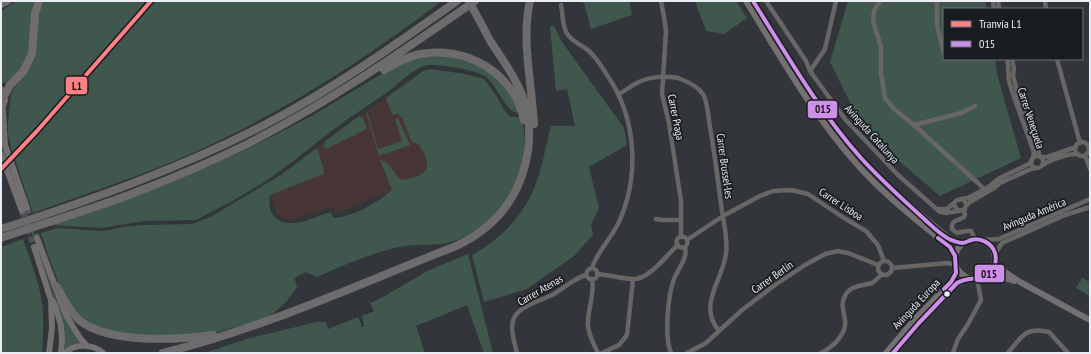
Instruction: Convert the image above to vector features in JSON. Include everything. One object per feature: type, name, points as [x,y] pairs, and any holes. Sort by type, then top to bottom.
[{"type":"highway","points":[[1,4],[7,1]]},
{"type":"highway","points":[[3,93],[23,72],[32,54],[35,14],[39,1]]},
{"type":"highway","points":[[1,229],[134,183],[234,140],[329,88],[457,1]]},
{"type":"highway","points":[[469,1],[523,91],[529,111],[533,142]]},
{"type":"highway","points":[[163,353],[199,344],[297,309],[456,246],[473,237],[497,218],[512,197],[522,179],[530,142],[529,124],[523,99],[515,80],[491,41],[473,1],[380,67],[324,102],[240,148]]},
{"type":"highway","points":[[180,353],[228,339],[288,318],[474,240],[497,222],[515,200],[527,175],[531,161],[534,130],[526,32],[530,1]]},
{"type":"highway","points":[[1,238],[138,192],[186,172],[292,123],[398,62],[419,54],[437,52],[457,54],[472,58],[490,68],[516,97],[522,112],[528,150]]},
{"type":"highway","points":[[56,286],[74,316],[95,329],[104,332],[145,338],[167,339],[235,332]]},
{"type":"main road","points":[[746,1],[815,110],[836,139],[870,178],[893,200],[950,247],[955,256],[956,266],[962,275],[974,279],[998,276],[1020,282]]},
{"type":"main road","points":[[753,1],[816,101],[855,152],[891,189],[940,231],[954,241],[963,243]]},
{"type":"main road","points":[[1,154],[24,209],[5,145],[2,112],[5,104],[3,93]]},
{"type":"main road","points":[[37,238],[69,321],[87,346]]},
{"type":"main road","points":[[955,256],[963,243],[969,240],[983,240],[988,243],[995,254],[996,263],[992,271],[986,277]]},
{"type":"main road","points":[[34,247],[50,297],[52,328],[49,353]]},
{"type":"main road","points":[[996,263],[1002,270],[1020,282],[1090,320]]},
{"type":"main road","name":"Avinguda Europa","points":[[886,353],[915,319],[951,282],[956,266]]},
{"type":"main road","name":"Avinguda Europa","points":[[893,353],[918,324],[957,284],[965,280],[974,279]]},
{"type":"main road","points":[[50,297],[55,305],[61,326],[61,353]]},
{"type":"main road","points":[[65,353],[77,346],[94,347],[103,353]]},
{"type":"street","name":"Carrer Praga","points":[[661,1],[666,31],[662,94],[669,122],[681,201],[680,237]]},
{"type":"street","name":"Avinguda Catalunya","points":[[766,1],[806,61],[810,71],[845,119],[898,175],[937,209]]},
{"type":"street","points":[[810,71],[825,48],[836,1]]},
{"type":"street","points":[[880,1],[875,7],[873,16],[874,26],[881,47],[880,73],[884,93],[888,101],[894,109],[914,125],[984,189]]},
{"type":"street","points":[[936,1],[937,25],[943,50]]},
{"type":"street","points":[[561,5],[563,22],[568,36],[591,53],[608,76],[618,94],[627,117],[632,146],[632,170],[626,205],[619,222],[606,245],[595,260],[592,268],[587,270],[586,275],[592,279],[593,285],[588,316],[588,327],[598,353]]},
{"type":"street","name":"Carrer Veneçuela","points":[[1007,60],[1010,82],[1018,110],[1034,153],[1032,160]]},
{"type":"street","name":"Carrer Veneçuela","points":[[1012,60],[1014,69],[1013,75],[1021,107],[1026,116],[1041,157]]},
{"type":"street","points":[[1057,60],[1080,143]]},
{"type":"street","name":"Carrer Brussel·les","points":[[618,94],[643,80],[662,77],[678,78],[698,88],[704,95],[714,150],[723,216],[726,253],[723,266],[712,293],[710,310],[712,321],[719,331]]},
{"type":"street","points":[[914,125],[961,113],[975,106]]},
{"type":"street","points":[[937,209],[947,209],[956,200],[968,198],[998,179],[1029,164],[1036,156],[1047,157],[1076,147],[1080,143]]},
{"type":"street","points":[[937,209],[944,213],[963,209],[970,202],[1000,183],[1031,169],[1040,168],[1047,162],[1075,153],[1084,155],[1088,153],[1090,148],[1085,143],[1080,143]]},
{"type":"street","points":[[1076,147],[1078,154]]},
{"type":"street","points":[[1084,155],[1090,170]]},
{"type":"street","points":[[1041,157],[1043,161],[1042,165]]},
{"type":"street","points":[[1032,160],[1032,166],[1036,168]]},
{"type":"street","name":"Carrer Lisboa","points":[[687,240],[723,216],[767,193],[785,190],[802,192],[816,198],[841,216],[866,231],[878,245],[884,261]]},
{"type":"street","points":[[962,199],[965,202],[963,209],[965,214],[964,217],[954,221],[952,229],[957,233],[971,231],[975,239]]},
{"type":"street","name":"Avinguda Amèrica","points":[[983,240],[999,239],[1090,199]]},
{"type":"street","points":[[954,203],[955,207],[963,209]]},
{"type":"street","name":"Avinguda Amèrica","points":[[995,254],[1002,243],[1065,215],[1090,207]]},
{"type":"street","points":[[656,219],[681,220]]},
{"type":"street","points":[[592,268],[597,274],[633,280],[650,272],[678,245],[677,240],[680,237],[685,237],[688,243],[685,247],[685,258],[674,280],[668,312],[668,341],[671,353]]},
{"type":"street","points":[[678,245],[680,247],[685,247]]},
{"type":"street","name":"Carrer Berlín","points":[[687,353],[703,345],[742,310],[775,285],[825,254],[838,251],[848,253],[878,265]]},
{"type":"street","points":[[821,353],[834,345],[844,330],[845,319],[842,305],[846,294],[855,287],[873,282],[881,275],[885,276],[890,274],[892,268],[890,263],[884,261],[880,262],[878,265],[878,271],[881,275]]},
{"type":"street","points":[[892,268],[948,263],[956,266]]},
{"type":"street","points":[[592,279],[597,274]]},
{"type":"street","name":"Carrer Atenas","points":[[517,353],[511,326],[518,313],[529,305],[546,298],[580,277],[586,275]]},
{"type":"street","points":[[953,353],[958,339],[981,300],[974,279]]},
{"type":"street","points":[[602,353],[619,345],[627,335],[633,280]]},
{"type":"street","points":[[1008,353],[1025,333],[1033,330],[1049,332],[1068,353]]},
{"type":"shaded area","points":[[397,90],[418,144],[428,161],[425,191],[408,184],[335,214],[332,207],[292,220],[283,219],[277,214],[270,195],[279,191],[319,154],[317,148],[330,137]]},
{"type":"green space","points":[[16,1],[37,1],[32,44],[23,69],[7,83],[1,83],[1,11]]},
{"type":"green space","points":[[42,1],[439,1],[439,3],[382,45],[322,84],[229,136],[157,168],[33,213],[11,148],[8,134],[8,122],[11,93],[15,87],[13,85],[25,73]]},
{"type":"green space","points":[[571,1],[629,1],[632,15],[591,29],[584,3]]},
{"type":"green space","points":[[695,1],[736,1],[747,18],[724,34],[706,31]]},
{"type":"green space","points":[[848,1],[985,1],[987,8],[943,8],[943,60],[995,60],[998,78],[1021,158],[940,196],[864,131],[830,62]]},
{"type":"green space","points":[[550,26],[554,26],[562,42],[624,128],[627,145],[589,167],[599,208],[591,224],[593,235],[574,256],[527,289],[484,302],[472,255],[501,235],[510,226],[524,207],[535,186],[551,126],[575,126],[567,89],[556,91]]},
{"type":"green space","points":[[448,56],[473,64],[496,78],[508,91],[519,113],[514,112],[509,108],[493,84],[483,75],[449,66],[424,66],[408,75],[389,91],[343,122],[264,182],[200,218],[195,220],[144,221],[101,228],[51,225],[210,166],[245,150],[315,114],[393,67],[419,57]]},
{"type":"green space","points":[[431,69],[465,74],[484,79],[505,111],[511,117],[521,117],[524,136],[524,155],[519,175],[511,193],[500,210],[486,224],[469,235],[451,242],[394,248],[364,257],[317,277],[306,272],[294,278],[297,286],[296,289],[285,303],[274,313],[264,319],[218,332],[201,335],[153,337],[101,329],[81,319],[62,292],[41,233],[57,228],[104,231],[142,225],[192,224],[212,216],[281,175],[317,148],[324,174],[270,195],[270,208],[277,219],[291,223],[300,222],[330,212],[334,218],[346,216],[358,212],[381,199],[392,190],[380,160],[387,163],[401,180],[418,176],[426,170],[427,165],[423,152],[418,144],[412,142],[402,118],[398,114],[392,115],[386,98],[423,71]]},
{"type":"green space","points":[[367,111],[378,149],[402,141],[395,119],[398,118],[410,145],[379,156],[366,112]]},
{"type":"green space","points":[[359,116],[363,118],[367,129],[326,149],[324,146],[325,141]]},
{"type":"green space","points":[[1,126],[5,152],[64,315],[80,343],[73,344],[64,349],[65,341],[61,316],[1,150]]},
{"type":"green space","points":[[23,239],[41,295],[43,321],[42,353],[1,353],[1,247]]},
{"type":"green space","points":[[468,254],[493,353],[484,353],[467,305],[416,326],[425,353],[204,353],[250,338],[317,322],[326,322],[328,329],[358,317],[361,327],[364,327],[362,316],[374,311],[370,303],[429,270]]},
{"type":"green space","points":[[1082,278],[1090,282],[1090,296],[1076,288]]},
{"type":"tunnel","points":[[27,208],[37,238]]},
{"type":"tunnel","points":[[22,211],[34,247]]},
{"type":"tram line","name":"L1","points":[[1,169],[37,131],[151,1]]},
{"type":"transit line","name":"015","points":[[753,1],[817,102],[868,166],[898,196],[943,235],[951,240],[961,243],[974,239],[982,240],[991,246],[995,253],[995,265],[989,274],[957,283],[893,353]]},
{"type":"transit line","name":"015","points":[[938,238],[950,247],[955,256],[956,273],[951,282],[944,289]]}]
